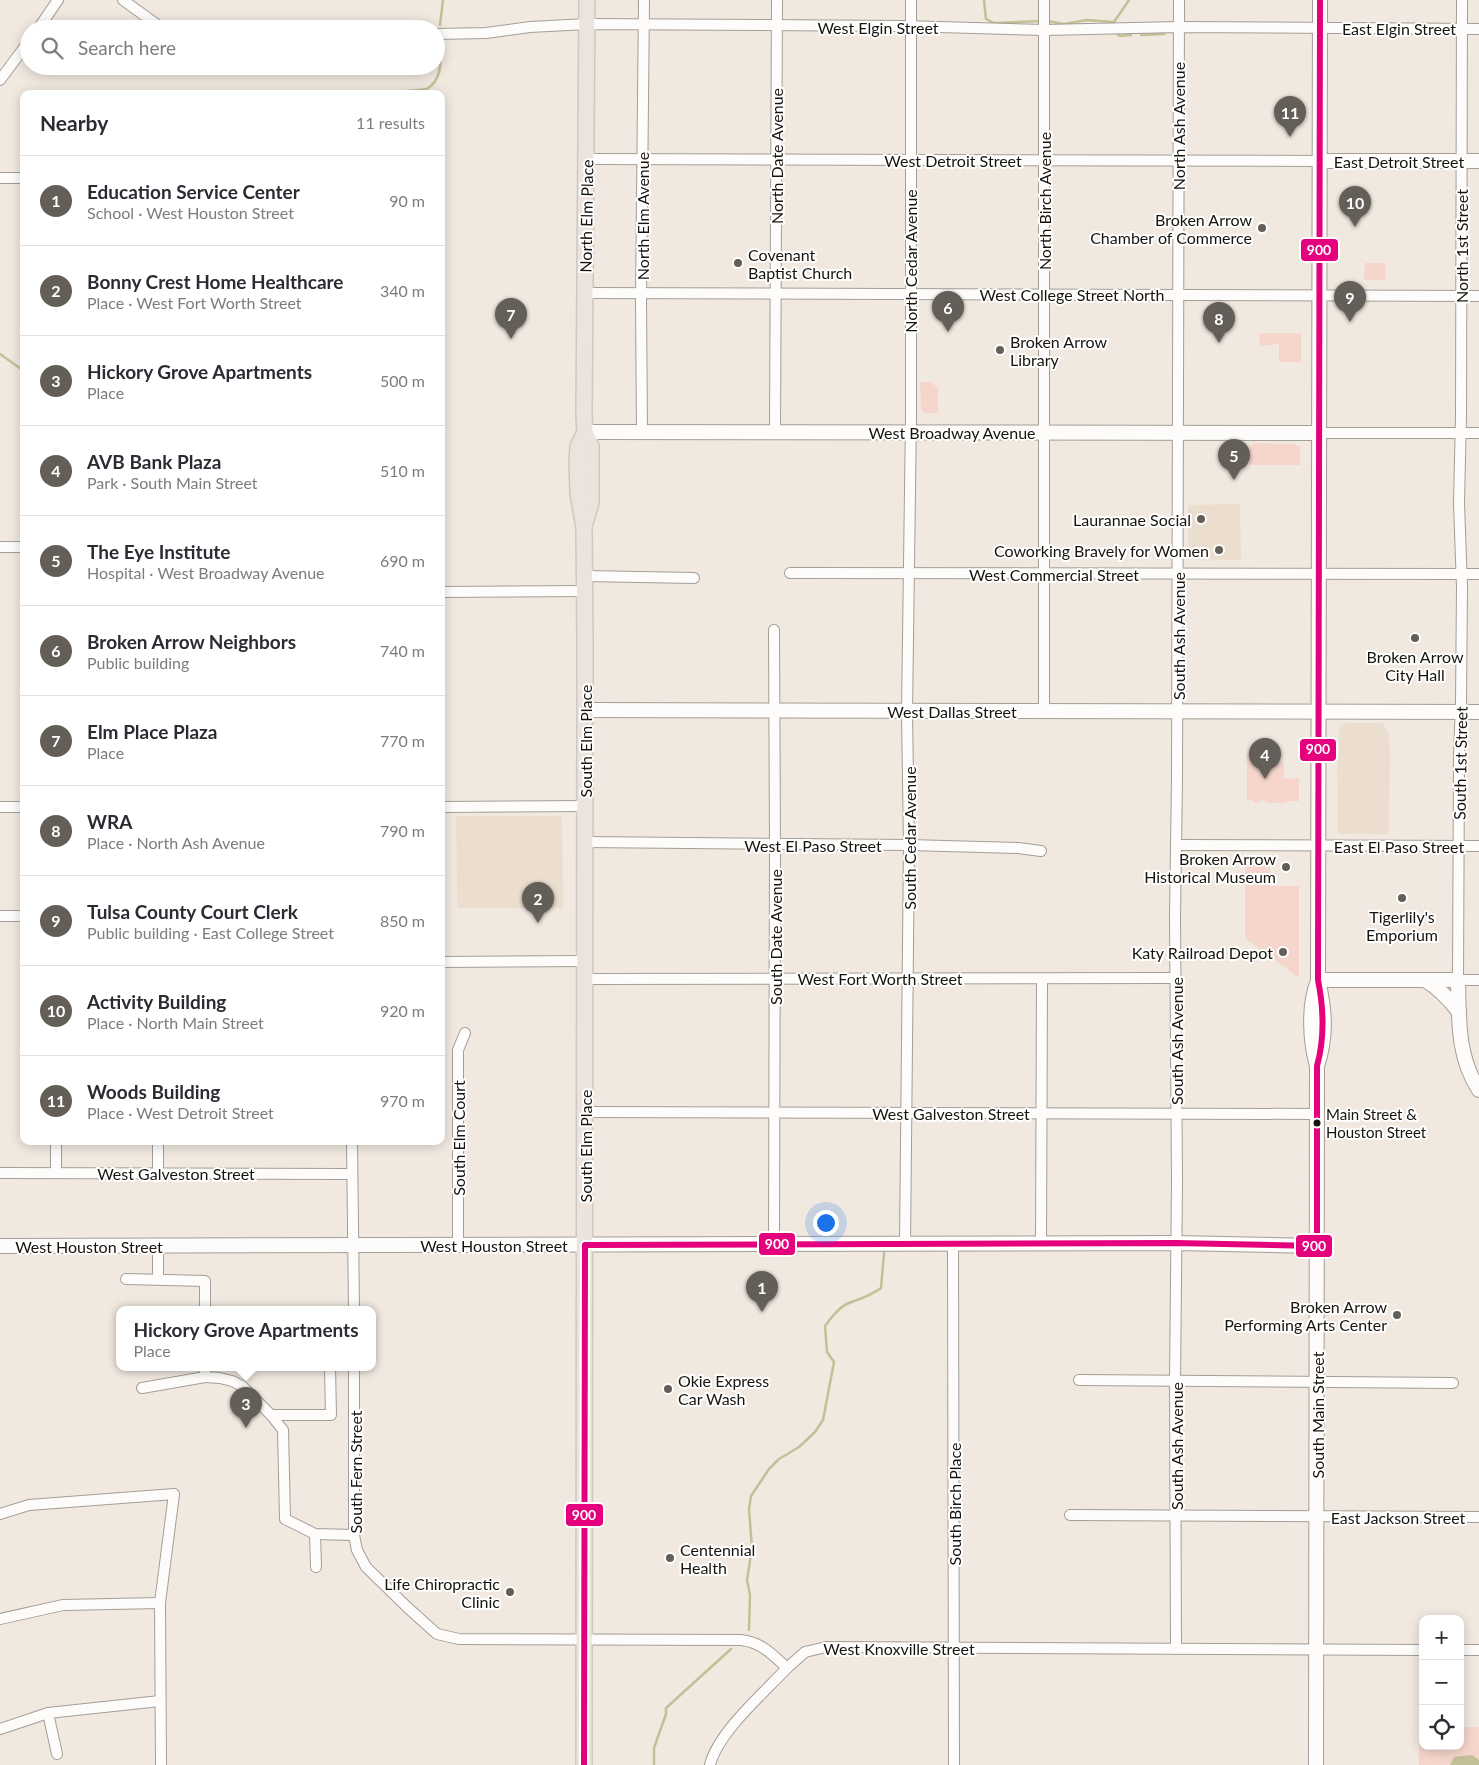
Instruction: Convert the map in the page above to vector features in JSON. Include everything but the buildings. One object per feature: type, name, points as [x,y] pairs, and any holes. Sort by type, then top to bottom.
[{"type":"main road","name":"North Elm Place","points":[[585,432],[587,0]]},
{"type":"main road","name":"South Elm Place","points":[[584,1765],[586,710],[584,527],[578,494],[577,462],[578,446],[585,432]]},
{"type":"street","points":[[44,20],[58,0]]},
{"type":"street","points":[[123,0],[151,20]]},
{"type":"street","name":"North Elm Avenue","points":[[642,432],[644,0]]},
{"type":"street","name":"North Date Avenue","points":[[776,432],[777,0]]},
{"type":"street","name":"North Cedar Avenue","points":[[911,0],[911,432]]},
{"type":"street","name":"North Birch Avenue","points":[[1044,0],[1044,711]]},
{"type":"street","name":"North Ash Avenue","points":[[1178,432],[1179,0]]},
{"type":"street","name":"South Main Street","points":[[1316,1765],[1317,1114],[1318,1066],[1323,1048],[1324,1004],[1318,980],[1320,0]]},
{"type":"street","name":"North 1st Street","points":[[1461,432],[1462,0]]},
{"type":"street","name":"West Elgin Street","points":[[445,34],[486,33],[538,26],[588,24],[911,26],[1044,23],[1178,27],[1320,28]]},
{"type":"street","name":"East Elgin Street","points":[[1320,28],[1479,29]]},
{"type":"street","points":[[0,80],[20,53]]},
{"type":"street","name":"West Detroit Street","points":[[587,159],[1320,161]]},
{"type":"street","name":"East Detroit Street","points":[[1320,161],[1479,161]]},
{"type":"street","points":[[0,178],[20,178]]},
{"type":"street","name":"West College Street North","points":[[585,293],[1479,296]]},
{"type":"street","name":"West Broadway Avenue","points":[[585,432],[1319,433]]},
{"type":"street","name":"South Cedar Avenue","points":[[905,1244],[910,846],[908,711],[911,432]]},
{"type":"street","name":"South Ash Avenue","points":[[1176,1649],[1175,978],[1178,712],[1178,432]]},
{"type":"street","name":"South 1st Street","points":[[1461,432],[1459,504],[1461,712],[1458,980],[1464,1059],[1479,1090]]},
{"type":"street","points":[[1319,433],[1479,432]]},
{"type":"street","points":[[0,547],[20,547]]},
{"type":"street","name":"West Commercial Street","points":[[790,573],[1479,574]]},
{"type":"street","points":[[585,576],[694,578]]},
{"type":"street","points":[[445,592],[585,591]]},
{"type":"street","name":"South Date Avenue","points":[[774,630],[774,1244]]},
{"type":"street","name":"West Dallas Street","points":[[586,710],[774,712],[1479,712]]},
{"type":"street","points":[[445,806],[585,806]]},
{"type":"street","points":[[0,807],[20,807]]},
{"type":"street","name":"West El Paso Street","points":[[585,842],[1018,848],[1041,851]]},
{"type":"street","points":[[1177,845],[1318,846]]},
{"type":"street","name":"East El Paso Street","points":[[1318,846],[1479,846]]},
{"type":"street","points":[[0,916],[20,916]]},
{"type":"street","points":[[445,962],[585,961]]},
{"type":"street","name":"West Fort Worth Street","points":[[585,979],[1175,978]]},
{"type":"street","points":[[1041,1244],[1042,979]]},
{"type":"street","points":[[1318,980],[1479,980]]},
{"type":"street","points":[[1424,980],[1444,993],[1459,1012]]},
{"type":"street","name":"South Elm Court","points":[[458,1245],[458,1050],[465,1033]]},
{"type":"street","name":"West Galveston Street","points":[[585,1112],[1317,1114]]},
{"type":"street","points":[[56,1145],[56,1172]]},
{"type":"street","points":[[158,1145],[158,1173]]},
{"type":"street","points":[[352,1145],[354,1306]]},
{"type":"street","name":"West Galveston Street","points":[[0,1173],[352,1174]]},
{"type":"street","name":"South Birch Place","points":[[953,1244],[954,1765]]},
{"type":"street","name":"West Houston Street","points":[[0,1246],[1176,1244],[1317,1246]]},
{"type":"street","points":[[158,1246],[158,1280]]},
{"type":"street","points":[[126,1279],[205,1281],[205,1306]]},
{"type":"street","points":[[271,1415],[331,1415],[330,1371]]},
{"type":"street","name":"South Fern Street","points":[[354,1371],[354,1535],[357,1550],[366,1567],[437,1634],[459,1639],[584,1639]]},
{"type":"street","points":[[142,1388],[205,1372],[242,1386],[283,1430],[285,1519],[315,1534],[354,1535]]},
{"type":"street","points":[[1079,1380],[1453,1383]]},
{"type":"street","points":[[0,1514],[29,1505],[174,1494],[160,1603],[161,1765]]},
{"type":"street","name":"East Jackson Street","points":[[1070,1515],[1479,1517]]},
{"type":"street","points":[[315,1534],[316,1567]]},
{"type":"street","points":[[0,1619],[63,1606],[160,1603]]},
{"type":"street","points":[[584,1639],[748,1640],[770,1651],[788,1668],[725,1736],[714,1753],[710,1765]]},
{"type":"street","name":"West Knoxville Street","points":[[788,1668],[805,1652],[819,1648],[1419,1650]]},
{"type":"street","points":[[1464,1650],[1479,1650]]},
{"type":"street","points":[[0,1730],[48,1713],[160,1701]]},
{"type":"street","points":[[48,1713],[57,1754]]},
{"type":"shaded area","points":[[1365,263],[1386,263],[1385,280],[1364,280]]},
{"type":"shaded area","points":[[1259,333],[1301,333],[1301,362],[1279,362],[1279,344],[1260,346]]},
{"type":"shaded area","points":[[920,382],[931,382],[938,388],[938,413],[924,413],[921,408]]},
{"type":"shaded area","points":[[1254,443],[1294,444],[1300,447],[1300,465],[1250,465],[1250,446]]},
{"type":"shaded area","points":[[1240,504],[1241,560],[1188,559],[1188,505]]},
{"type":"shaded area","points":[[1346,723],[1382,723],[1388,731],[1390,751],[1389,834],[1338,834],[1337,760],[1339,729]]},
{"type":"shaded area","points":[[1247,753],[1279,754],[1279,762],[1284,762],[1284,779],[1299,778],[1299,801],[1267,803],[1267,801],[1259,801],[1259,803],[1254,803],[1252,800],[1247,800]]},
{"type":"shaded area","points":[[456,816],[562,816],[563,908],[457,908]]},
{"type":"shaded area","points":[[1245,856],[1270,856],[1270,886],[1299,886],[1299,978],[1245,938]]},
{"type":"shaded area","points":[[1464,1727],[1479,1727],[1479,1765],[1419,1765],[1419,1750],[1464,1750]]},
{"type":"shaded area","points":[[1472,1755],[1479,1760],[1479,1765],[1450,1765],[1454,1757]]},
{"type":"waterway","points":[[441,20],[443,0]]},
{"type":"waterway","points":[[984,0],[986,19],[994,23],[1042,21]]},
{"type":"waterway","points":[[1047,21],[1064,24],[1087,20],[1114,22],[1129,0]]},
{"type":"waterway","points":[[1116,33],[1120,36],[1131,35]]},
{"type":"waterway","points":[[1141,35],[1164,34]]},
{"type":"waterway","points":[[418,90],[427,89],[436,80],[438,75]]},
{"type":"waterway","points":[[0,354],[20,368]]},
{"type":"waterway","points":[[749,1630],[750,1595],[747,1580],[752,1548],[749,1509],[751,1496],[769,1469],[779,1459],[799,1447],[815,1432],[823,1420],[834,1362],[827,1352],[825,1326],[842,1307],[881,1288],[884,1253]]},
{"type":"waterway","points":[[654,1765],[654,1748],[666,1714],[666,1708],[731,1649]]},
{"type":"transit line","name":"900","points":[[584,1765],[585,1245],[1176,1243],[1317,1246],[1317,1066],[1323,1023],[1318,980],[1320,0]]},
{"type":"place","name":"Woods Building","points":[[1290,137]]},
{"type":"place","name":"Activity Building","points":[[1355,227]]},
{"type":"place","name":"Broken Arrow Chamber of Commerce","points":[[1262,228]]},
{"type":"place","name":"Covenant Baptist Church","points":[[738,263]]},
{"type":"place","name":"Tulsa County Court Clerk","points":[[1350,322]]},
{"type":"place","name":"Broken Arrow Neighbors","points":[[948,332]]},
{"type":"place","name":"Elm Place Plaza","points":[[511,339]]},
{"type":"place","name":"WRA","points":[[1219,343]]},
{"type":"place","name":"Broken Arrow Library","points":[[1000,350]]},
{"type":"place","name":"The Eye Institute","points":[[1234,480]]},
{"type":"place","name":"Laurannae Social","points":[[1201,519]]},
{"type":"place","name":"Coworking Bravely for Women","points":[[1219,550]]},
{"type":"place","name":"Broken Arrow City Hall","points":[[1415,638]]},
{"type":"place","name":"AVB Bank Plaza","points":[[1265,779]]},
{"type":"place","name":"Broken Arrow Historical Museum","points":[[1286,867]]},
{"type":"place","name":"Tigerlily's Emporium","points":[[1402,898]]},
{"type":"place","name":"Bonny Crest Home Healthcare","points":[[538,923]]},
{"type":"place","name":"Katy Railroad Depot","points":[[1283,952]]},
{"type":"place","name":"Main Street & Houston Street","points":[[1317,1123]]},
{"type":"place","name":"Education Service Center","points":[[762,1312]]},
{"type":"place","name":"Broken Arrow Performing Arts Center","points":[[1397,1315]]},
{"type":"place","name":"Okie Express Car Wash","points":[[668,1389]]},
{"type":"place","name":"Hickory Grove Apartments","points":[[246,1428]]},
{"type":"place","name":"Centennial Health","points":[[670,1558]]},
{"type":"place","name":"Life Chiropractic Clinic","points":[[510,1592]]}]
